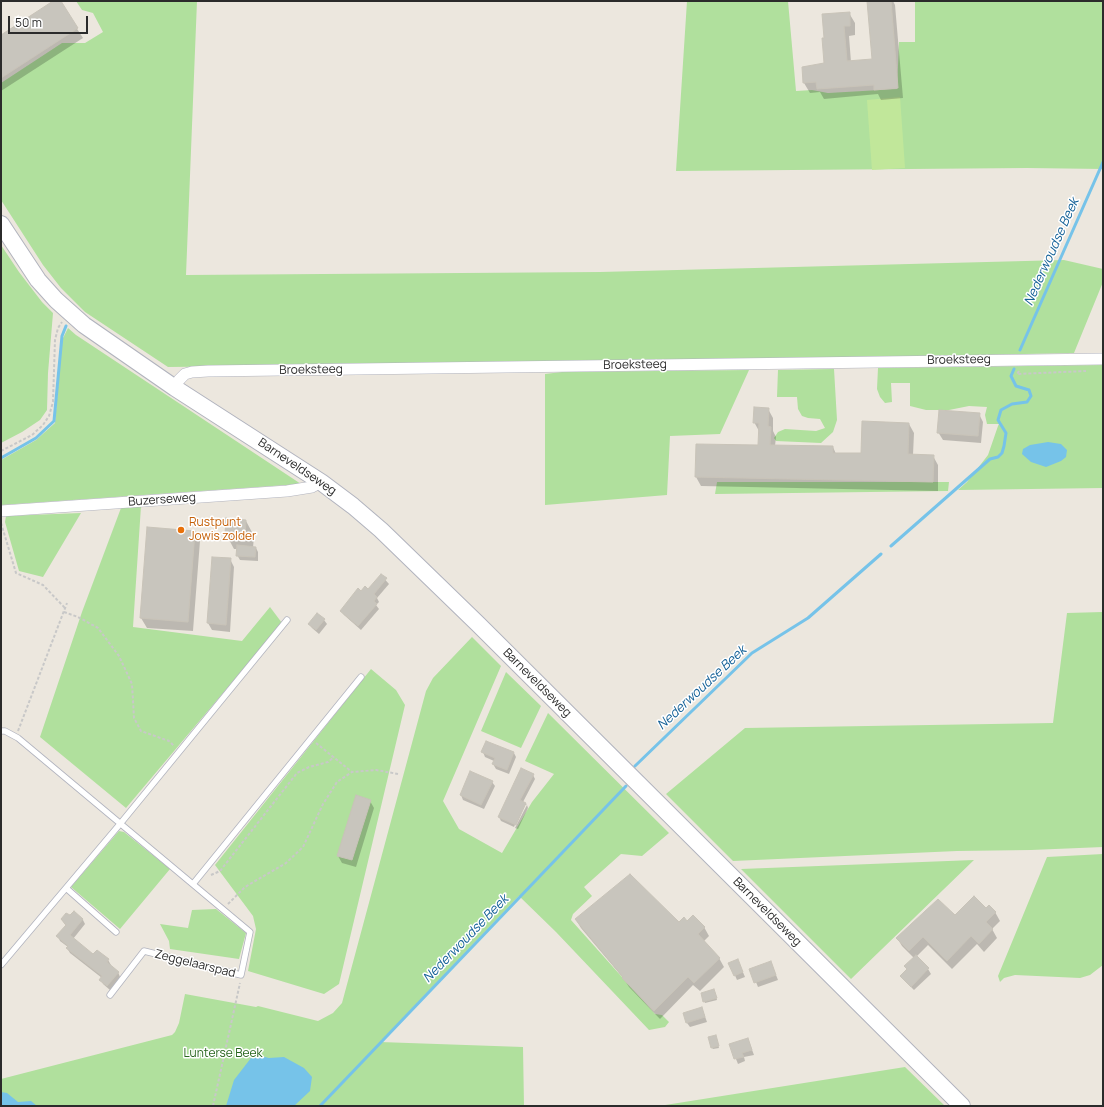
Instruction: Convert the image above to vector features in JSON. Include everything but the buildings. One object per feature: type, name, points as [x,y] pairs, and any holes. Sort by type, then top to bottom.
[{"type":"main road","name":"Barneveldseweg","points":[[1,224],[38,280],[56,300],[72,308],[84,325],[175,388],[321,482],[353,506],[381,530],[478,624],[962,1106]]},
{"type":"street","name":"Broeksteeg","points":[[175,388],[178,380],[185,374],[208,371],[1103,359]]},
{"type":"street","name":"Buzerseweg","points":[[1,511],[287,491],[312,487],[321,482]]},
{"type":"lane","points":[[1,965],[120,824],[287,620]]},
{"type":"lane","points":[[193,884],[361,677]]},
{"type":"lane","points":[[1,731],[5,731],[16,737],[250,932],[241,975]]},
{"type":"lane","points":[[66,888],[116,932]]},
{"type":"lane","name":"Zeggelaarspad","points":[[110,995],[144,951],[241,975]]},
{"type":"path","points":[[1,451],[32,435],[43,425],[49,416],[53,402],[55,340],[58,328],[72,308]]},
{"type":"path","points":[[1,524],[16,573],[43,585],[64,610],[98,628],[119,656],[132,684],[134,718],[141,731],[169,741],[180,751]]},
{"type":"path","points":[[16,737],[67,603]]},
{"type":"path","points":[[311,739],[352,772]]},
{"type":"path","points":[[199,890],[207,878],[220,871],[297,773],[309,767],[328,762],[334,757]]},
{"type":"path","points":[[223,909],[245,887],[286,864],[303,847],[323,804],[337,782],[352,772],[376,770],[398,774]]},
{"type":"path","name":"Zeggelaarspad","points":[[213,1106],[240,989],[241,975]]},
{"type":"green space","points":[[76,1],[197,1],[186,275],[600,272],[1064,260],[1103,269],[1103,282],[1074,353],[629,362],[168,367],[85,312],[61,288],[43,265],[1,200],[1,83],[62,43],[85,43],[103,32],[93,13],[82,10]]},
{"type":"green space","points":[[687,1],[788,1],[796,91],[812,90],[828,93],[897,89],[899,42],[915,42],[915,1],[1103,1],[1103,169],[1027,168],[676,171]]},
{"type":"green space","points":[[900,97],[905,168],[872,170],[867,100]]},
{"type":"green space","points":[[1,245],[19,272],[42,302],[53,313],[48,373],[47,410],[40,420],[1,443]]},
{"type":"green space","points":[[68,328],[76,335],[301,484],[1,505],[1,460],[36,440],[55,423],[62,340]]},
{"type":"green space","points":[[1103,365],[1103,488],[958,490],[967,482],[988,455],[999,424],[987,424],[985,415],[987,407],[969,406],[949,410],[926,410],[910,406],[910,383],[891,383],[892,402],[885,403],[880,397],[877,389],[878,368]]},
{"type":"green space","points":[[834,369],[837,420],[833,432],[821,443],[776,441],[774,438],[778,432],[785,429],[816,431],[825,428],[820,419],[802,416],[798,409],[797,397],[777,397],[778,370]]},
{"type":"green space","points":[[749,370],[720,434],[670,436],[667,495],[545,505],[545,374],[562,372]]},
{"type":"green space","points":[[717,482],[949,482],[948,491],[715,494]]},
{"type":"green space","points":[[141,506],[133,627],[242,641],[270,607],[282,623],[126,808],[40,737],[82,612],[121,508]]},
{"type":"green space","points":[[81,513],[43,577],[19,571],[5,522],[6,516]]},
{"type":"green space","points":[[1103,612],[1103,847],[957,851],[733,861],[666,794],[745,728],[1053,723],[1067,613]]},
{"type":"green space","name":"Lunterse Beek","points":[[472,637],[501,666],[443,801],[459,829],[502,853],[532,802],[554,774],[525,761],[548,713],[669,833],[642,856],[621,854],[584,887],[592,896],[573,914],[571,920],[655,1014],[662,1015],[669,1022],[665,1027],[649,1030],[556,932],[519,896],[380,1042],[523,1047],[524,1106],[1,1106],[1,1079],[172,1035],[179,1023],[185,994],[256,1007],[258,1006],[318,1021],[333,1013],[342,1003],[426,691],[433,678]]},
{"type":"green space","points":[[371,669],[396,690],[405,705],[339,984],[324,994],[248,971],[256,929],[253,916],[215,865]]},
{"type":"green space","points":[[506,672],[541,706],[521,748],[481,731]]},
{"type":"green space","points":[[119,831],[124,832],[170,869],[120,929],[71,887]]},
{"type":"green space","points":[[1103,854],[1103,965],[1090,975],[1080,978],[1015,975],[1004,978],[1000,982],[998,976],[1047,857]]},
{"type":"green space","points":[[974,860],[851,979],[741,869]]},
{"type":"green space","points":[[216,909],[246,933],[239,959],[170,949],[169,941],[160,924],[188,928],[192,910]]},
{"type":"green space","points":[[905,1067],[945,1106],[659,1106]]},
{"type":"water","points":[[1048,442],[1061,444],[1067,450],[1066,457],[1061,461],[1046,467],[1031,462],[1022,454],[1023,449],[1030,445]]},
{"type":"water","points":[[261,1056],[269,1058],[284,1057],[304,1068],[312,1077],[310,1091],[294,1106],[226,1106],[234,1080],[251,1058]]},
{"type":"water","points":[[1,1092],[7,1093],[18,1102],[31,1101],[37,1106],[1,1106]]},
{"type":"waterway","name":"Nederwoudse Beek","points":[[1020,350],[1103,162]]},
{"type":"waterway","points":[[1,458],[36,438],[54,421],[62,336],[66,326]]},
{"type":"waterway","name":"Nederwoudse Beek","points":[[891,546],[990,459],[998,457],[1002,453],[1006,433],[998,420],[1001,410],[1012,404],[1027,402],[1031,396],[1029,390],[1016,386],[1011,376],[1014,369]]},
{"type":"waterway","name":"Nederwoudse Beek","points":[[635,766],[752,653],[808,618],[881,554]]},
{"type":"waterway","name":"Nederwoudse Beek","points":[[320,1106],[626,786]]},
{"type":"place","name":"Rustpunt Jowis zolder","points":[[181,530]]}]
